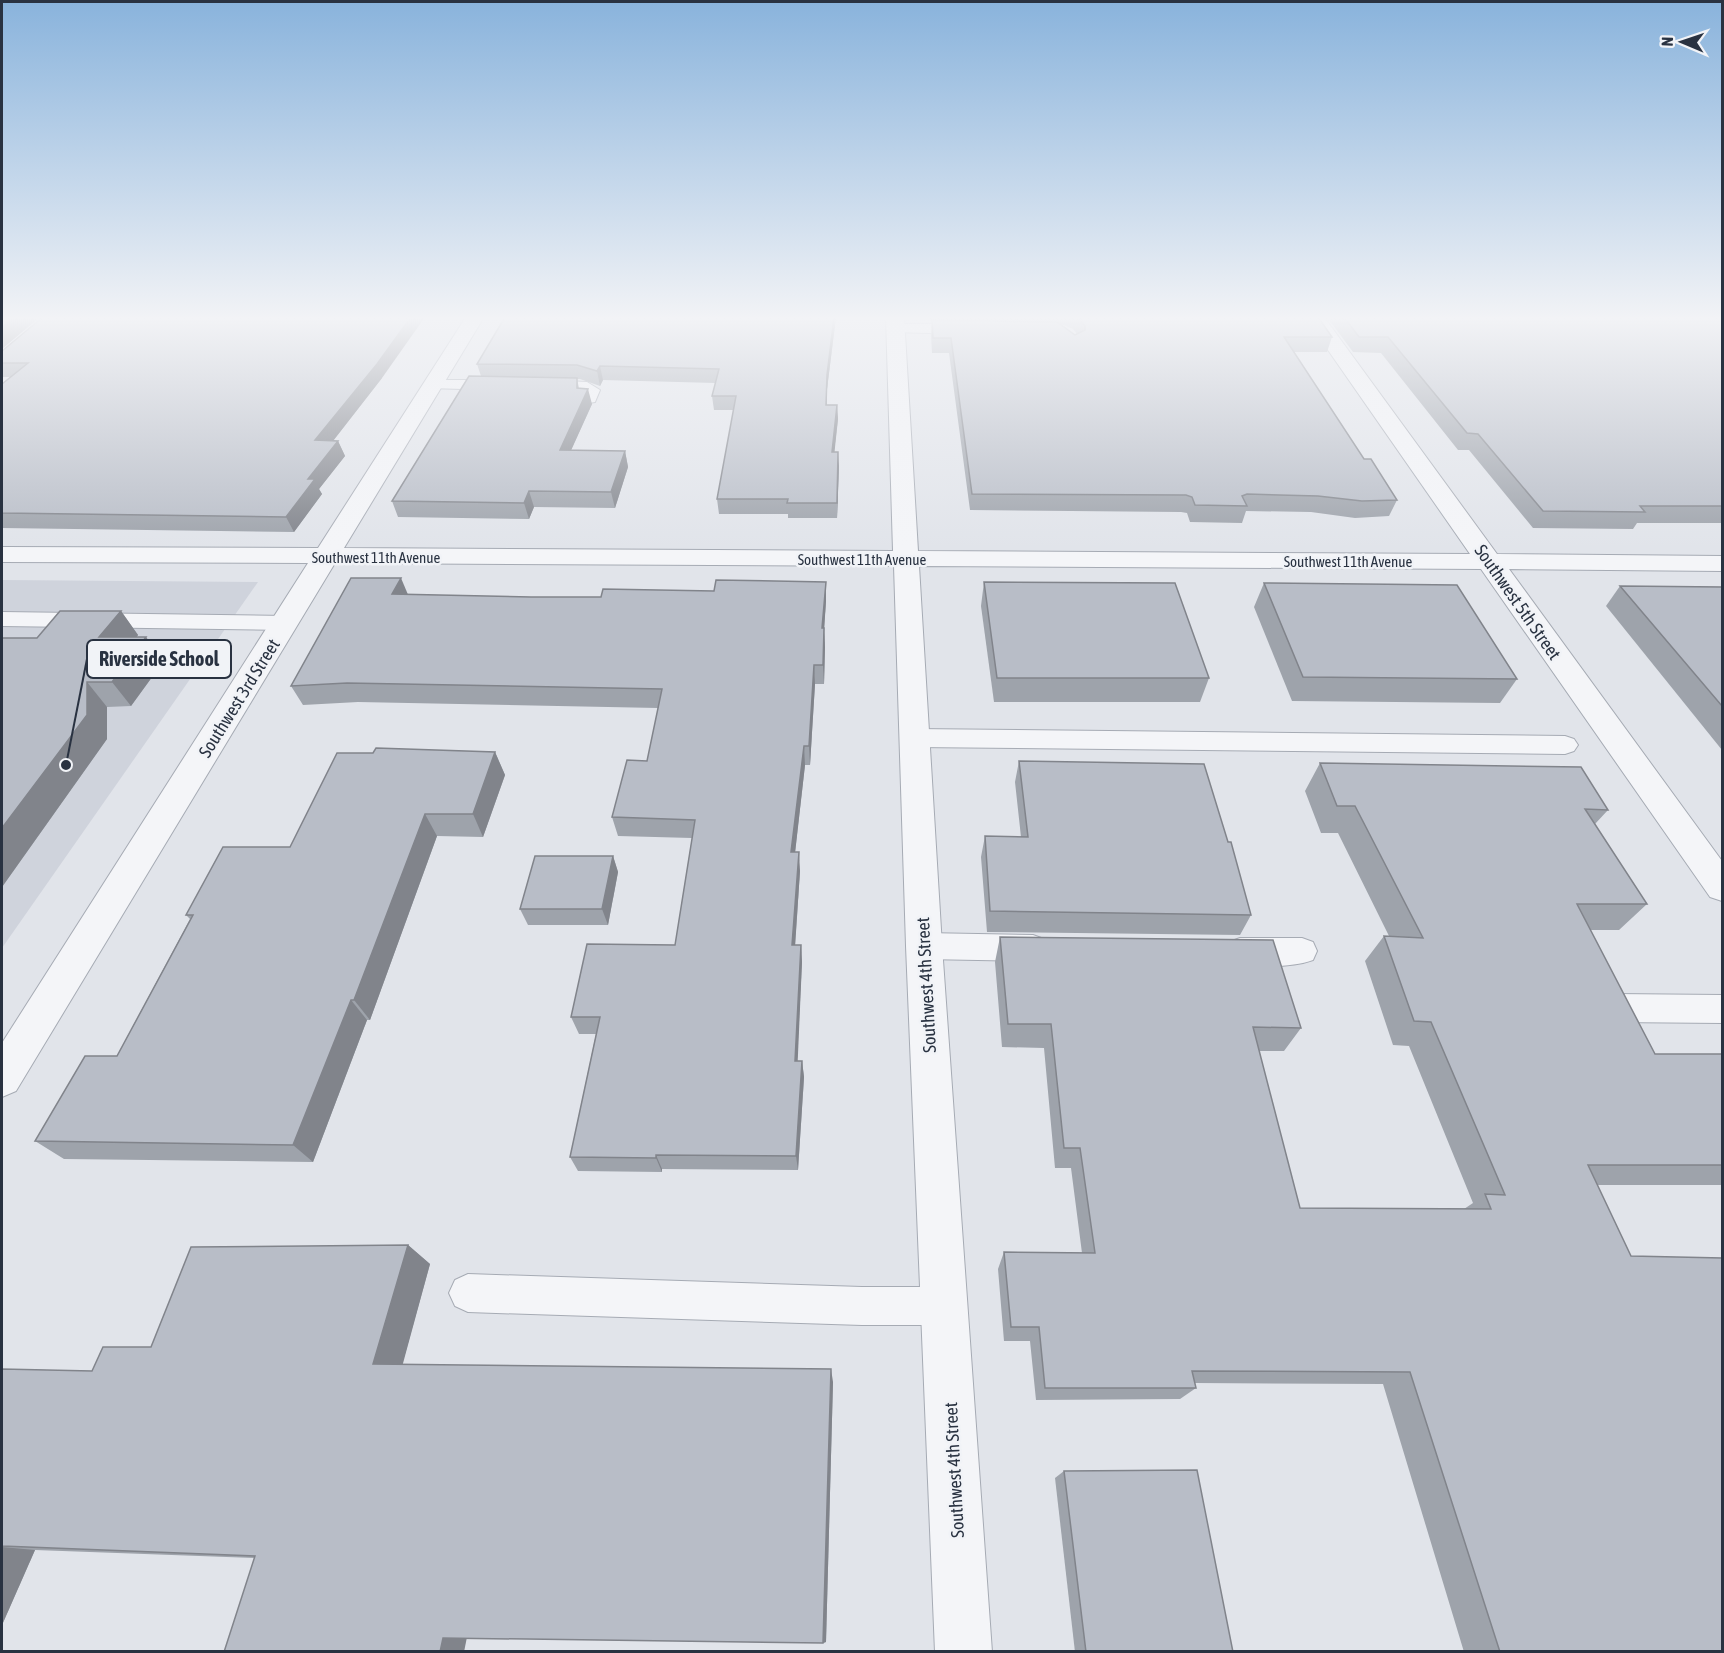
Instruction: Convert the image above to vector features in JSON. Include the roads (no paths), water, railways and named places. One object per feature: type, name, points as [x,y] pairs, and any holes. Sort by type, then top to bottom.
[{"type":"street","name":"Southwest 3rd Street","points":[[2,1078],[428,394]]},
{"type":"street","name":"Southwest 4th Street","points":[[899,394],[924,946],[964,1652]]},
{"type":"street","name":"Southwest 5th Street","points":[[1369,394],[1722,887]]},
{"type":"street","name":"Southwest 11th Avenue","points":[[2,554],[1722,563]]},
{"type":"lane","points":[[589,398],[590,394]]},
{"type":"lane","points":[[2,619],[286,623]]},
{"type":"lane","points":[[914,738],[1565,745]]},
{"type":"lane","points":[[924,946],[1064,948]]},
{"type":"lane","points":[[1207,950],[1302,951]]},
{"type":"lane","points":[[1614,1008],[1722,1009]]},
{"type":"lane","points":[[468,1293],[850,1306],[946,1306]]},
{"type":"place","name":"Riverside School","points":[[66,765]]}]
